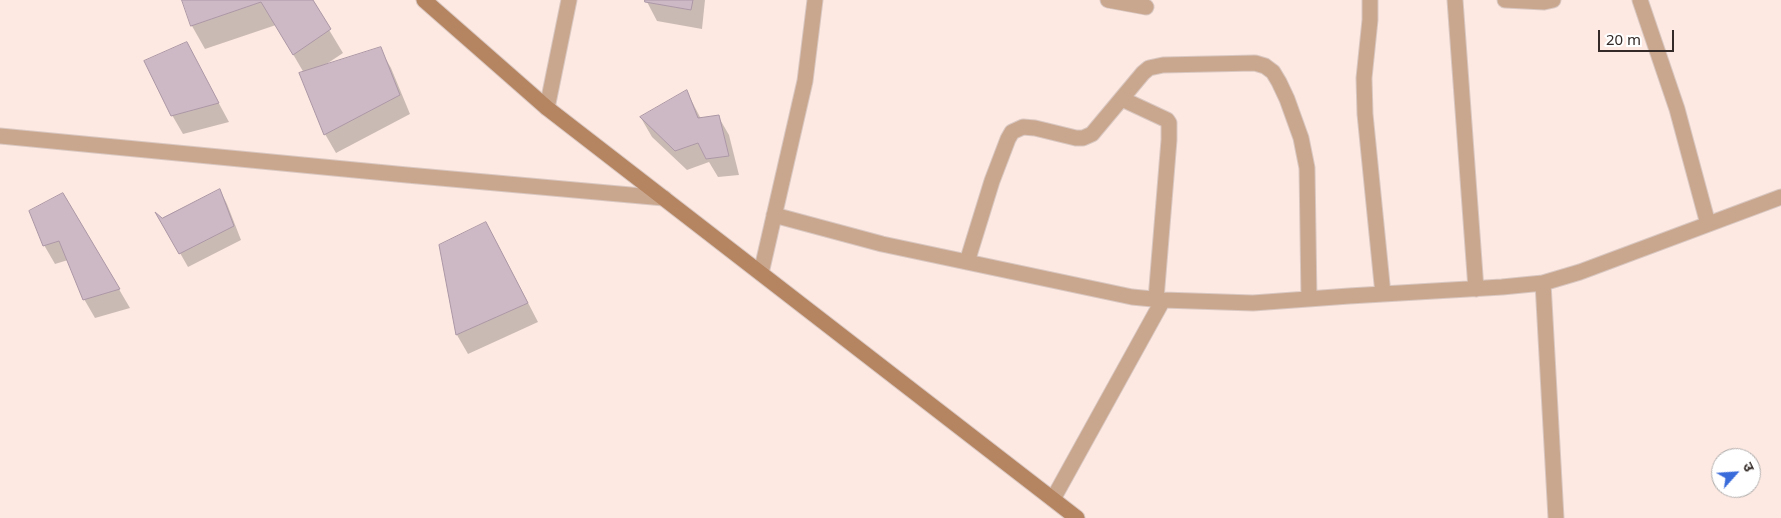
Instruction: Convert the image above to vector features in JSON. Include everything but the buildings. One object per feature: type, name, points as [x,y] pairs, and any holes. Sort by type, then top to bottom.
[{"type":"street","points":[[424,0],[547,108],[1078,518]]},
{"type":"street","points":[[547,108],[569,0]]},
{"type":"street","points":[[761,273],[805,81],[815,0]]},
{"type":"street","points":[[1108,0],[1146,7]]},
{"type":"street","points":[[1370,0],[1370,20],[1364,78],[1365,114],[1383,294]]},
{"type":"street","points":[[1455,0],[1476,288]]},
{"type":"street","points":[[1505,0],[1544,2],[1553,0]]},
{"type":"street","points":[[1640,0],[1677,109],[1708,224]]},
{"type":"street","points":[[967,262],[992,181],[1012,132],[1023,127],[1035,128],[1083,138],[1092,134],[1143,73],[1150,68],[1163,65],[1254,63],[1265,66],[1273,72],[1287,98],[1301,138],[1307,168],[1309,299]]},
{"type":"street","points":[[1053,499],[1160,300],[1170,140],[1169,123],[1164,117],[1122,99]]},
{"type":"street","points":[[0,136],[407,176],[664,198]]},
{"type":"street","points":[[774,215],[882,244],[1132,297],[1160,300],[1253,303],[1544,283],[1580,272],[1781,197]]},
{"type":"street","points":[[1544,283],[1556,518]]}]
